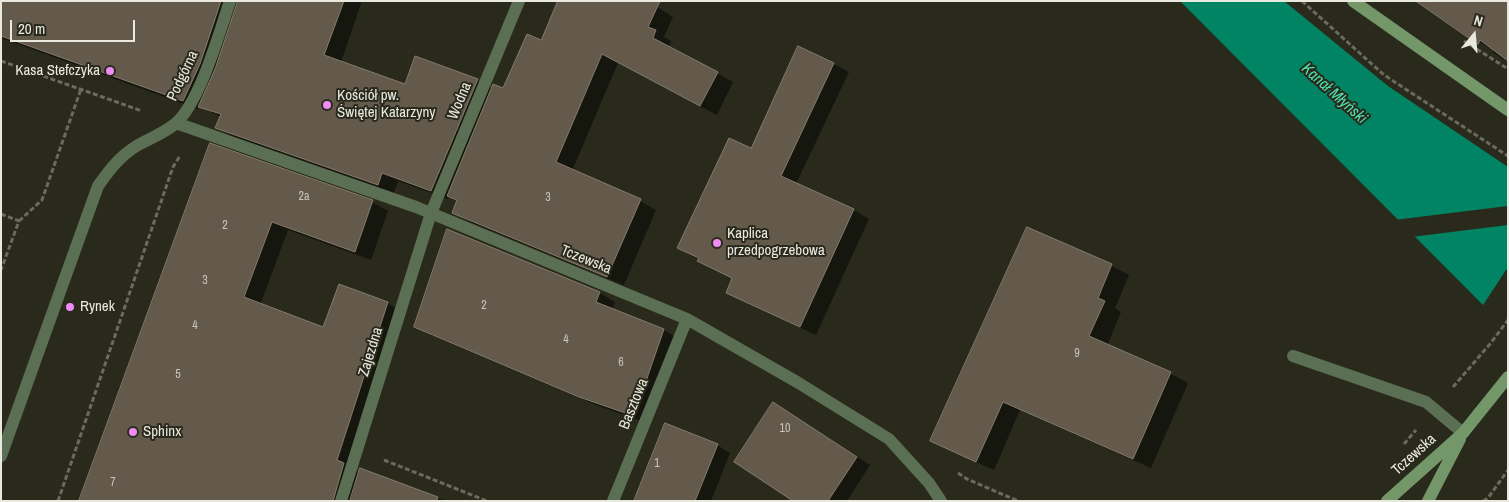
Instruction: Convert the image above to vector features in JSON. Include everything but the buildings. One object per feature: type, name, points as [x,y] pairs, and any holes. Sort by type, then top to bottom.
[{"type":"street","name":"Podgórna","points":[[1,456],[98,186],[113,164],[176,123],[191,103],[207,67],[230,1]]},
{"type":"street","name":"Wodna","points":[[431,213],[520,1]]},
{"type":"street","points":[[1353,1],[1508,110]]},
{"type":"street","name":"Tczewska","points":[[176,123],[431,213],[687,319],[797,382],[889,439],[929,484],[941,501]]},
{"type":"street","name":"Zajezdna","points":[[341,501],[431,213]]},
{"type":"street","name":"Basztowa","points":[[612,501],[687,319]]},
{"type":"street","points":[[1293,356],[1426,402],[1463,433]]},
{"type":"street","name":"Tczewska","points":[[1387,501],[1463,433],[1508,376]]},
{"type":"street","name":"Tczewska","points":[[1428,501],[1463,433]]},
{"type":"path","points":[[1302,1],[1384,75],[1508,156]]},
{"type":"path","points":[[1,61],[146,112]]},
{"type":"path","points":[[1,270],[19,220],[42,200],[81,89]]},
{"type":"path","points":[[58,501],[174,167]]},
{"type":"path","points":[[1,214],[19,220]]},
{"type":"path","points":[[358,450],[486,501]]},
{"type":"path","points":[[955,470],[967,479],[1018,501]]},
{"type":"path","points":[[1483,501],[1488,498],[1508,470]]},
{"type":"water","name":"Kanał Młyński","points":[[1180,1],[1284,1],[1388,86],[1508,167],[1508,267],[1483,305]]},
{"type":"pier","points":[[1508,206],[1508,225],[1411,237],[1394,220]]},
{"type":"place","name":"Kasa Stefczyka","points":[[110,71]]},
{"type":"place","name":"Kościół pw. Świętej Katarzyny","points":[[327,105]]},
{"type":"place","name":"Kaplica przedpogrzebowa","points":[[717,243]]},
{"type":"place","name":"Rynek","points":[[70,307]]},
{"type":"place","name":"Sphinx","points":[[133,432]]}]
